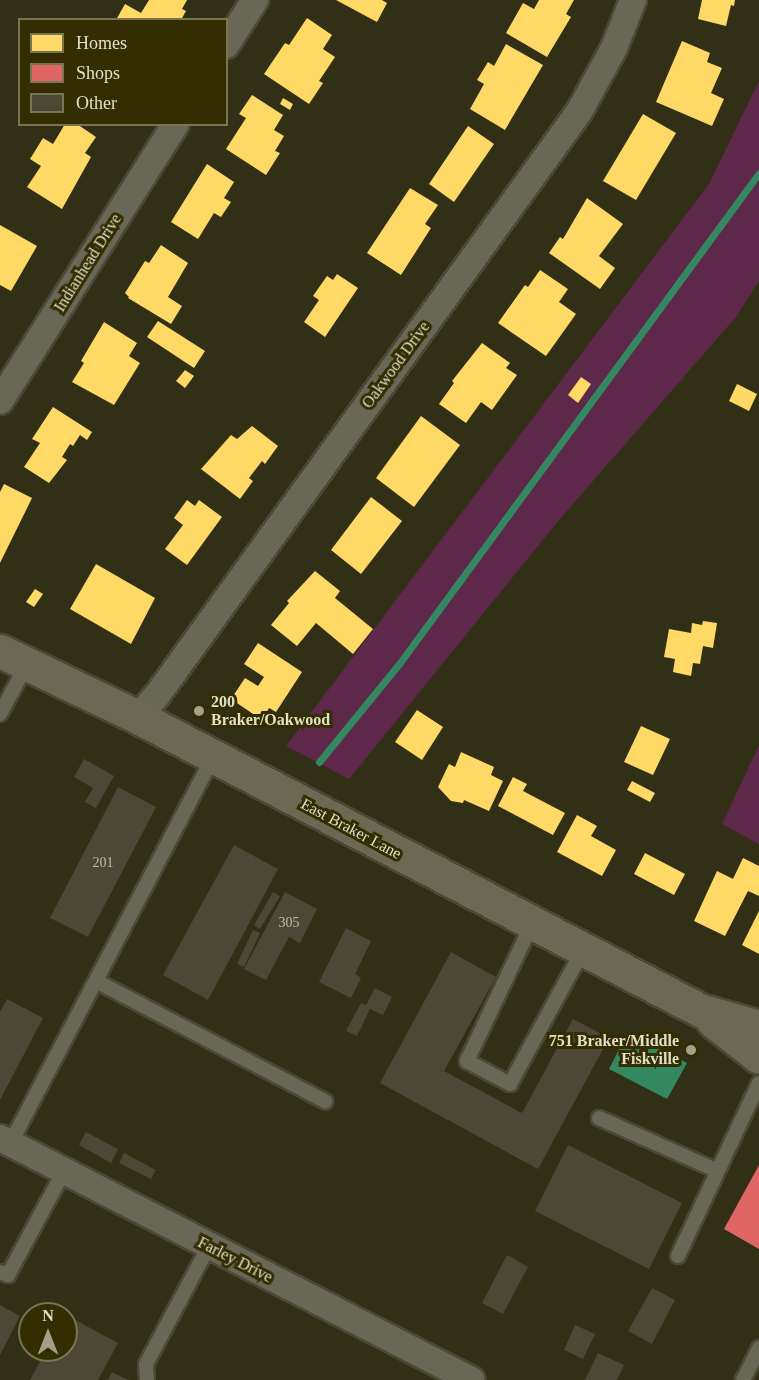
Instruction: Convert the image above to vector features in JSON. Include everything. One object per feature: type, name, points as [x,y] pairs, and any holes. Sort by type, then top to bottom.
[{"type":"main road","name":"East Braker Lane","points":[[13,658],[138,717],[700,1010],[759,1027]]},
{"type":"main road","name":"East Braker Lane","points":[[700,1010],[759,1058]]},
{"type":"street","points":[[228,42],[255,0]]},
{"type":"street","name":"Oakwood Drive","points":[[138,717],[165,684],[579,112],[614,48],[633,0]]},
{"type":"street","name":"Indianhead Drive","points":[[0,401],[175,126]]},
{"type":"street","name":"Farley Drive","points":[[5,1141],[471,1380]]},
{"type":"lane","points":[[0,714],[13,658]]},
{"type":"lane","points":[[5,1141],[96,981],[213,756]]},
{"type":"lane","points":[[532,924],[467,1061],[510,1084],[583,950]]},
{"type":"lane","points":[[96,981],[325,1101]]},
{"type":"lane","points":[[678,1256],[716,1170],[759,1083]]},
{"type":"lane","points":[[599,1118],[716,1170]]},
{"type":"lane","points":[[0,1272],[8,1275],[64,1172]]},
{"type":"lane","points":[[147,1380],[146,1364],[209,1246]]},
{"type":"lane","points":[[742,1380],[759,1348]]},
{"type":"shaded area","points":[[759,81],[759,281],[736,317],[559,520],[349,779],[286,746],[709,184]]},
{"type":"shaded area","points":[[759,745],[759,844],[722,824]]},
{"type":"shaded area","points":[[628,1032],[687,1063],[667,1099],[609,1069]]},
{"type":"building: Homes","points":[[149,0],[187,0],[182,9],[186,11],[182,18],[117,18],[125,4],[141,13]]},
{"type":"building: Homes","points":[[336,0],[382,0],[387,3],[377,22]]},
{"type":"building: Homes","points":[[539,0],[574,0],[566,14],[571,17],[547,57],[506,33],[523,3],[534,9]]},
{"type":"building: Homes","points":[[702,0],[735,0],[734,6],[731,5],[726,26],[698,19]]},
{"type":"building: Homes","points":[[307,18],[332,35],[323,49],[335,57],[319,81],[323,83],[309,104],[264,74],[285,43],[289,45]]},
{"type":"building: Homes","points":[[682,41],[710,53],[707,62],[722,68],[711,93],[724,99],[712,126],[656,102]]},
{"type":"building: Homes","points":[[506,44],[543,65],[505,130],[470,109],[484,84],[477,80],[488,62],[494,66]]},
{"type":"building: Homes","points":[[252,95],[283,115],[274,130],[284,136],[275,151],[280,153],[266,175],[226,149],[246,118],[239,114]]},
{"type":"building: Homes","points":[[283,98],[293,104],[290,110],[280,104]]},
{"type":"building: Homes","points":[[643,114],[676,133],[636,200],[603,181]]},
{"type":"building: Homes","points":[[64,126],[80,126],[96,137],[85,153],[91,157],[62,209],[27,187],[41,166],[30,159],[43,138],[53,144]]},
{"type":"building: Homes","points":[[468,126],[494,144],[454,202],[429,184]]},
{"type":"building: Homes","points":[[207,164],[234,182],[224,198],[231,202],[221,217],[214,213],[198,239],[171,222]]},
{"type":"building: Homes","points":[[410,188],[438,205],[425,224],[431,228],[401,275],[367,253]]},
{"type":"building: Homes","points":[[587,198],[623,224],[599,256],[615,268],[600,289],[549,253],[560,237],[563,239]]},
{"type":"building: Homes","points":[[0,225],[37,246],[11,291],[0,285]]},
{"type":"building: Homes","points":[[161,245],[188,263],[168,297],[182,306],[171,324],[128,298],[125,293],[145,261],[149,263]]},
{"type":"building: Homes","points":[[540,270],[568,289],[559,302],[576,314],[546,356],[498,323],[525,285],[528,287]]},
{"type":"building: Homes","points":[[337,274],[358,288],[325,337],[304,322],[319,300],[313,296],[327,276],[333,280]]},
{"type":"building: Homes","points":[[158,321],[205,351],[194,368],[147,337]]},
{"type":"building: Homes","points":[[104,322],[137,343],[129,356],[140,363],[114,405],[72,382],[84,363],[81,361]]},
{"type":"building: Homes","points":[[482,343],[510,363],[506,368],[517,375],[492,410],[481,402],[466,423],[439,404],[454,383],[452,381]]},
{"type":"building: Homes","points":[[185,370],[194,376],[185,388],[176,381]]},
{"type":"building: Homes","points":[[581,377],[591,384],[578,403],[568,395]]},
{"type":"building: Homes","points":[[737,384],[757,394],[749,411],[729,401]]},
{"type":"building: Homes","points":[[53,407],[92,432],[87,440],[80,435],[73,446],[70,444],[62,457],[67,460],[49,483],[24,467],[40,443],[32,439]]},
{"type":"building: Homes","points":[[421,416],[460,445],[414,507],[376,478]]},
{"type":"building: Homes","points":[[252,426],[278,446],[265,464],[262,461],[249,478],[253,481],[240,499],[201,469],[231,435],[237,439]]},
{"type":"building: Homes","points":[[4,484],[32,498],[0,563],[0,492]]},
{"type":"building: Homes","points":[[371,497],[402,521],[361,574],[331,550]]},
{"type":"building: Homes","points":[[187,500],[195,506],[199,500],[222,517],[187,565],[165,549],[183,525],[174,518]]},
{"type":"building: Homes","points":[[96,564],[155,598],[131,644],[70,609]]},
{"type":"building: Homes","points":[[315,571],[340,591],[335,598],[373,629],[353,654],[316,623],[297,646],[271,625],[289,603],[287,601]]},
{"type":"building: Homes","points":[[35,589],[43,594],[34,607],[26,602]]},
{"type":"building: Homes","points":[[703,621],[717,623],[713,648],[703,646],[700,664],[693,663],[691,676],[673,672],[675,659],[664,657],[669,629],[691,633],[692,623],[702,625]]},
{"type":"building: Homes","points":[[258,643],[302,672],[276,712],[269,708],[262,720],[231,699],[245,678],[258,686],[264,677],[244,664]]},
{"type":"building: Homes","points":[[417,710],[443,727],[422,760],[395,742]]},
{"type":"building: Homes","points":[[641,726],[670,739],[653,775],[624,762]]},
{"type":"building: Homes","points":[[461,752],[494,767],[491,775],[503,781],[489,811],[464,800],[463,803],[451,801],[438,787],[449,764],[455,767]]},
{"type":"building: Homes","points":[[513,777],[527,784],[523,791],[565,813],[553,835],[498,806]]},
{"type":"building: Homes","points":[[632,781],[655,793],[650,802],[627,790]]},
{"type":"building: Homes","points":[[577,815],[597,826],[591,836],[616,850],[602,876],[557,852]]},
{"type":"building: Homes","points":[[645,853],[685,874],[674,895],[634,874]]},
{"type":"building: Homes","points":[[743,858],[759,866],[759,896],[748,891],[725,936],[694,921],[717,871],[733,879]]},
{"type":"building: Homes","points":[[759,911],[759,954],[742,945]]},
{"type":"building: Shops","points":[[759,1165],[759,1249],[724,1229]]},
{"type":"building: Other","points":[[84,759],[114,776],[96,808],[85,802],[93,788],[74,777]]},
{"type":"building: Other","points":[[118,787],[156,807],[88,937],[50,918]]},
{"type":"building: Other","points":[[234,845],[278,869],[208,1000],[163,975]]},
{"type":"building: Other","points":[[273,892],[280,896],[260,929],[254,925]]},
{"type":"building: Other","points":[[285,892],[317,909],[300,943],[289,937],[266,980],[244,969]]},
{"type":"building: Other","points":[[346,928],[371,941],[355,974],[361,978],[351,998],[319,982]]},
{"type":"building: Other","points":[[253,930],[260,933],[244,967],[237,964]]},
{"type":"building: Other","points":[[451,952],[496,977],[444,1071],[522,1113],[573,1019],[609,1038],[538,1169],[380,1083]]},
{"type":"building: Other","points":[[375,988],[392,997],[383,1015],[370,1009],[357,1036],[346,1031],[361,1003],[366,1005]]},
{"type":"building: Other","points":[[7,999],[43,1018],[0,1100],[0,1012]]},
{"type":"building: Other","points":[[86,1132],[118,1149],[111,1163],[79,1145]]},
{"type":"building: Other","points":[[568,1145],[682,1203],[649,1269],[535,1211]]},
{"type":"building: Other","points":[[124,1153],[156,1170],[151,1179],[119,1163]]},
{"type":"building: Other","points":[[507,1255],[528,1267],[503,1314],[482,1303]]},
{"type":"building: Other","points":[[652,1288],[675,1300],[652,1344],[628,1331]]},
{"type":"building: Other","points":[[0,1305],[18,1315],[18,1320],[0,1355]]},
{"type":"building: Other","points":[[78,1321],[118,1343],[98,1380],[30,1380],[40,1362],[78,1362]]},
{"type":"building: Other","points":[[575,1325],[595,1334],[583,1359],[564,1350]]},
{"type":"building: Other","points":[[598,1353],[624,1365],[617,1380],[585,1380]]},
{"type":"building: Other","points":[[112,1372],[129,1380],[108,1380]]},
{"type":"waterway","points":[[319,762],[399,664],[759,173]]},
{"type":"place","name":"200 Braker/Oakwood","points":[[199,711]]},
{"type":"place","name":"751 Braker/Middle Fiskville","points":[[691,1050]]}]
